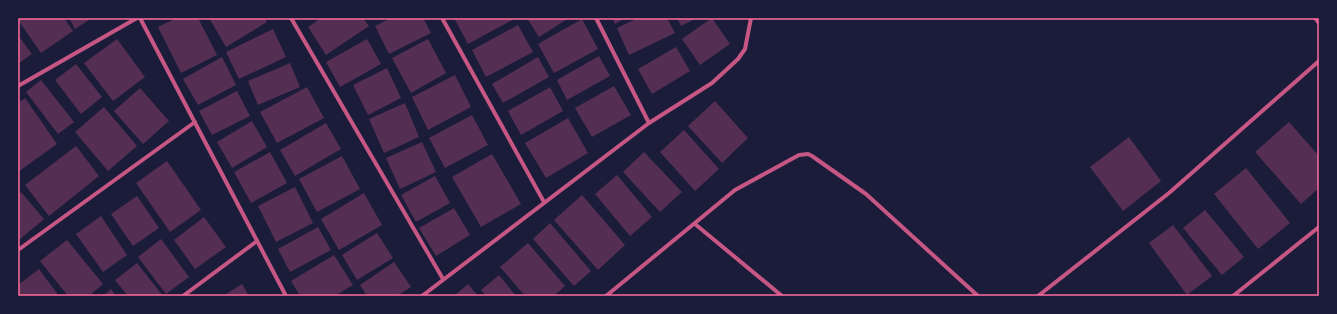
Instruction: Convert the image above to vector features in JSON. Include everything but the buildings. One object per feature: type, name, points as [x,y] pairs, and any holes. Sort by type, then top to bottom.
[{"type":"street","points":[[18,86],[136,18]]},
{"type":"street","points":[[140,18],[286,296]]},
{"type":"street","points":[[291,18],[443,279]]},
{"type":"street","points":[[442,18],[544,202]]},
{"type":"street","points":[[596,18],[649,122]]},
{"type":"street","points":[[422,296],[649,122],[712,83],[738,60],[745,49],[751,18]]},
{"type":"street","points":[[1315,18],[1319,22]]},
{"type":"street","points":[[1038,296],[1169,193],[1319,61]]},
{"type":"street","points":[[18,250],[194,122]]},
{"type":"street","points":[[606,296],[735,190],[799,155],[808,154],[866,194],[978,296]]},
{"type":"street","points":[[694,224],[782,296]]},
{"type":"street","points":[[1233,296],[1319,227]]},
{"type":"street","points":[[183,296],[257,240]]}]
